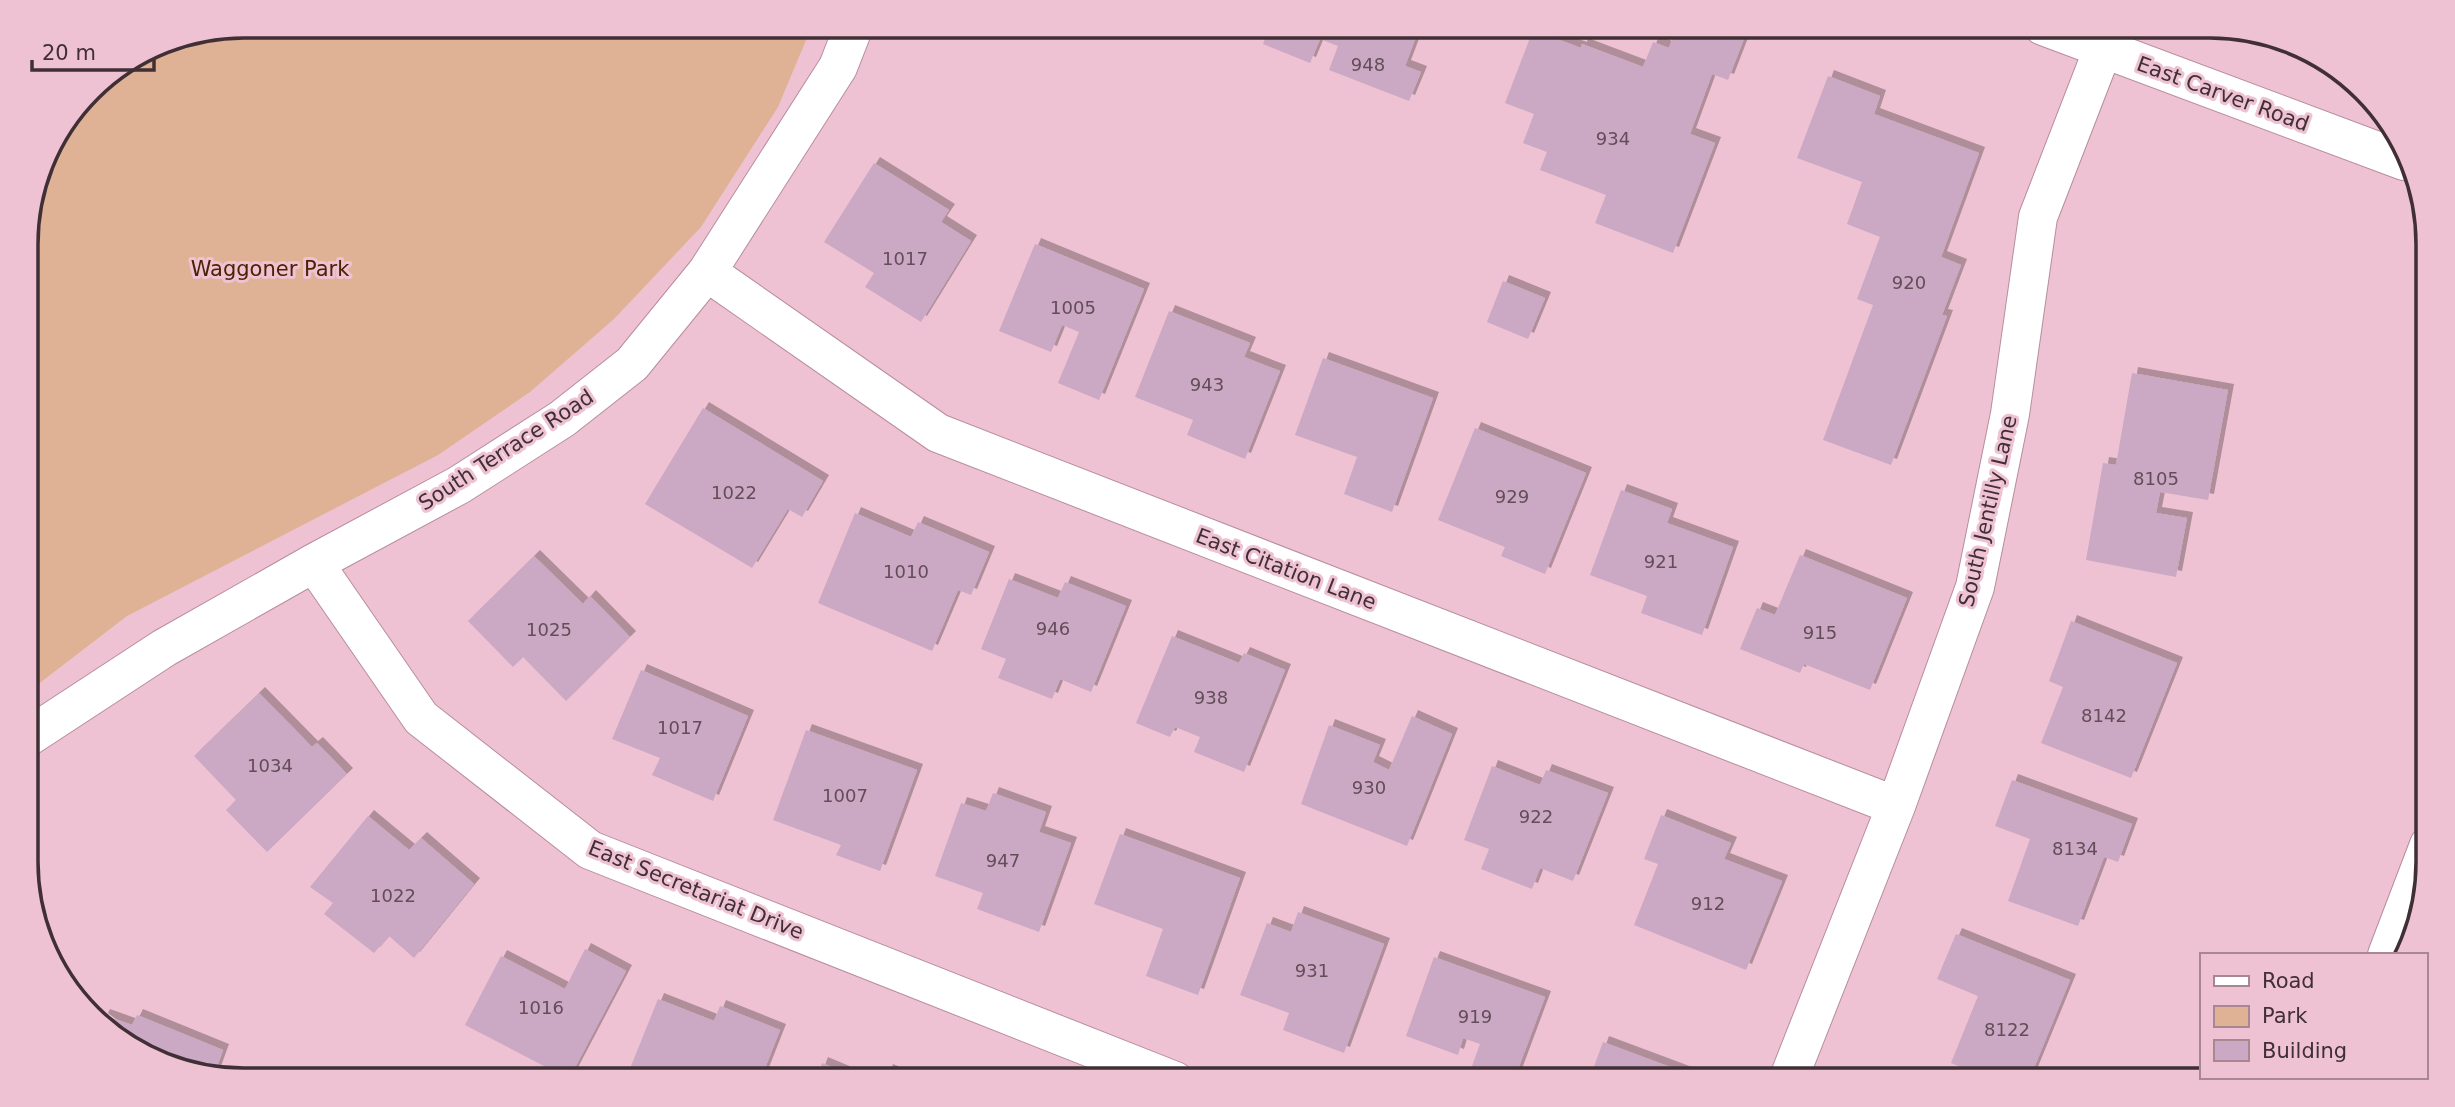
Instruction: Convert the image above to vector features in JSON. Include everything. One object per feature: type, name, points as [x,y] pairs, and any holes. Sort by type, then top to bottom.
[{"type":"street","name":"East Carver Road","points":[[2074,38],[2397,158]]},
{"type":"street","name":"South Terrace Road","points":[[38,730],[164,648],[459,485],[562,419],[632,364],[707,272],[838,67],[849,39]]},
{"type":"street","name":"South Jentilly Lane","points":[[1793,1068],[1896,806],[1975,587],[2010,414],[2038,217],[2103,49]]},
{"type":"street","name":"East Citation Lane","points":[[707,272],[938,433],[1896,806]]},
{"type":"street","name":"East Secretariat Drive","points":[[314,563],[421,718],[590,850],[1142,1068]]},
{"type":"street","points":[[2388,953],[2415,881]]},
{"type":"green space","name":"Waggoner Park","points":[[231,39],[807,39],[778,107],[701,227],[614,319],[530,392],[438,455],[127,616],[38,684],[39,231],[42,204],[54,166],[66,141],[81,119],[119,81],[141,66],[178,49]]},
{"type":"building","points":[[1265,38],[1415,38],[1405,66],[1421,72],[1409,101],[1329,70],[1338,46],[1320,39],[1310,63],[1263,44]]},
{"type":"building","points":[[1530,38],[1555,38],[1581,48],[1582,44],[1643,67],[1653,42],[1669,48],[1673,38],[1744,38],[1728,80],[1712,74],[1690,134],[1715,143],[1673,253],[1595,223],[1606,195],[1540,170],[1547,152],[1523,143],[1534,114],[1505,103]]},
{"type":"building","points":[[1828,76],[1880,96],[1874,114],[1979,153],[1941,257],[1961,265],[1942,315],[1947,316],[1891,465],[1823,440],[1873,305],[1857,299],[1880,237],[1847,224],[1862,182],[1797,158]]},
{"type":"building","points":[[874,163],[949,210],[941,222],[971,241],[921,322],[865,287],[874,273],[824,242]]},
{"type":"building","points":[[1035,244],[1144,289],[1099,400],[1058,383],[1079,332],[1062,325],[1051,352],[999,331]]},
{"type":"building","points":[[1503,281],[1545,298],[1528,339],[1487,322]]},
{"type":"building","points":[[1169,311],[1250,343],[1244,357],[1280,371],[1245,459],[1187,435],[1193,420],[1135,397]]},
{"type":"building","points":[[1323,358],[1433,398],[1392,512],[1344,494],[1357,457],[1295,435]]},
{"type":"building","points":[[2132,373],[2228,390],[2208,500],[2160,492],[2156,513],[2187,518],[2176,577],[2086,560],[2103,463],[2116,465]]},
{"type":"building","points":[[703,408],[823,481],[802,517],[788,509],[752,568],[645,504]]},
{"type":"building","points":[[1475,428],[1586,473],[1545,574],[1501,556],[1505,547],[1438,520]]},
{"type":"building","points":[[1621,490],[1672,509],[1667,523],[1733,547],[1702,635],[1641,613],[1647,596],[1590,575]]},
{"type":"building","points":[[855,513],[911,537],[918,522],[989,552],[971,595],[958,590],[932,651],[818,603]]},
{"type":"building","points":[[1800,555],[1907,598],[1870,690],[1804,664],[1800,673],[1740,649],[1757,608],[1775,615]]},
{"type":"building","points":[[534,556],[583,604],[590,596],[630,637],[566,701],[523,657],[513,667],[468,621]]},
{"type":"building","points":[[1009,579],[1058,598],[1065,582],[1126,606],[1091,692],[1060,679],[1052,699],[998,678],[1006,659],[981,649]]},
{"type":"building","points":[[2071,621],[2177,663],[2131,778],[2041,743],[2063,687],[2049,681]]},
{"type":"building","points":[[1172,636],[1239,663],[1244,653],[1285,670],[1244,772],[1194,752],[1200,737],[1175,727],[1170,737],[1136,723]]},
{"type":"building","points":[[641,670],[748,716],[713,801],[652,775],[660,758],[612,739]]},
{"type":"building","points":[[259,693],[312,747],[317,743],[347,774],[267,852],[226,810],[236,800],[194,756]]},
{"type":"building","points":[[1412,716],[1452,734],[1407,846],[1301,804],[1329,725],[1380,745],[1373,762],[1389,770]]},
{"type":"building","points":[[806,730],[917,770],[880,871],[836,855],[841,845],[773,820]]},
{"type":"building","points":[[1492,766],[1540,785],[1546,770],[1608,793],[1573,881],[1540,868],[1532,889],[1481,869],[1489,849],[1464,840]]},
{"type":"building","points":[[2012,780],[2132,824],[2118,862],[2104,857],[2078,926],[2008,901],[2030,839],[1995,826]]},
{"type":"building","points":[[993,793],[1046,812],[1039,832],[1071,843],[1039,932],[977,909],[983,893],[935,876],[961,803],[986,811]]},
{"type":"building","points":[[1661,815],[1731,843],[1724,859],[1782,881],[1746,970],[1634,925],[1658,864],[1644,859]]},
{"type":"building","points":[[368,816],[409,850],[421,838],[474,884],[414,958],[389,936],[374,953],[324,914],[333,903],[310,887]]},
{"type":"building","points":[[1120,834],[1240,878],[1198,995],[1146,976],[1163,929],[1094,904]]},
{"type":"building","points":[[1298,912],[1384,944],[1344,1053],[1283,1030],[1289,1013],[1240,995],[1267,923],[1291,932]]},
{"type":"building","points":[[1956,934],[2070,980],[2034,1068],[1963,1068],[1951,1063],[1978,996],[1937,979]]},
{"type":"building","points":[[585,949],[626,971],[575,1068],[548,1068],[465,1025],[501,956],[565,989]]},
{"type":"building","points":[[1434,957],[1545,997],[1518,1068],[1471,1068],[1480,1044],[1463,1038],[1458,1055],[1406,1036]]},
{"type":"building","points":[[658,999],[714,1021],[720,1006],[780,1030],[765,1068],[630,1068]]},
{"type":"building","points":[[137,1015],[223,1050],[217,1067],[204,1065],[166,1053],[141,1041],[109,1017],[132,1025]]},
{"type":"building","points":[[1603,1042],[1673,1068],[1593,1068]]},
{"type":"building","points":[[822,1063],[834,1068],[820,1068]]}]
